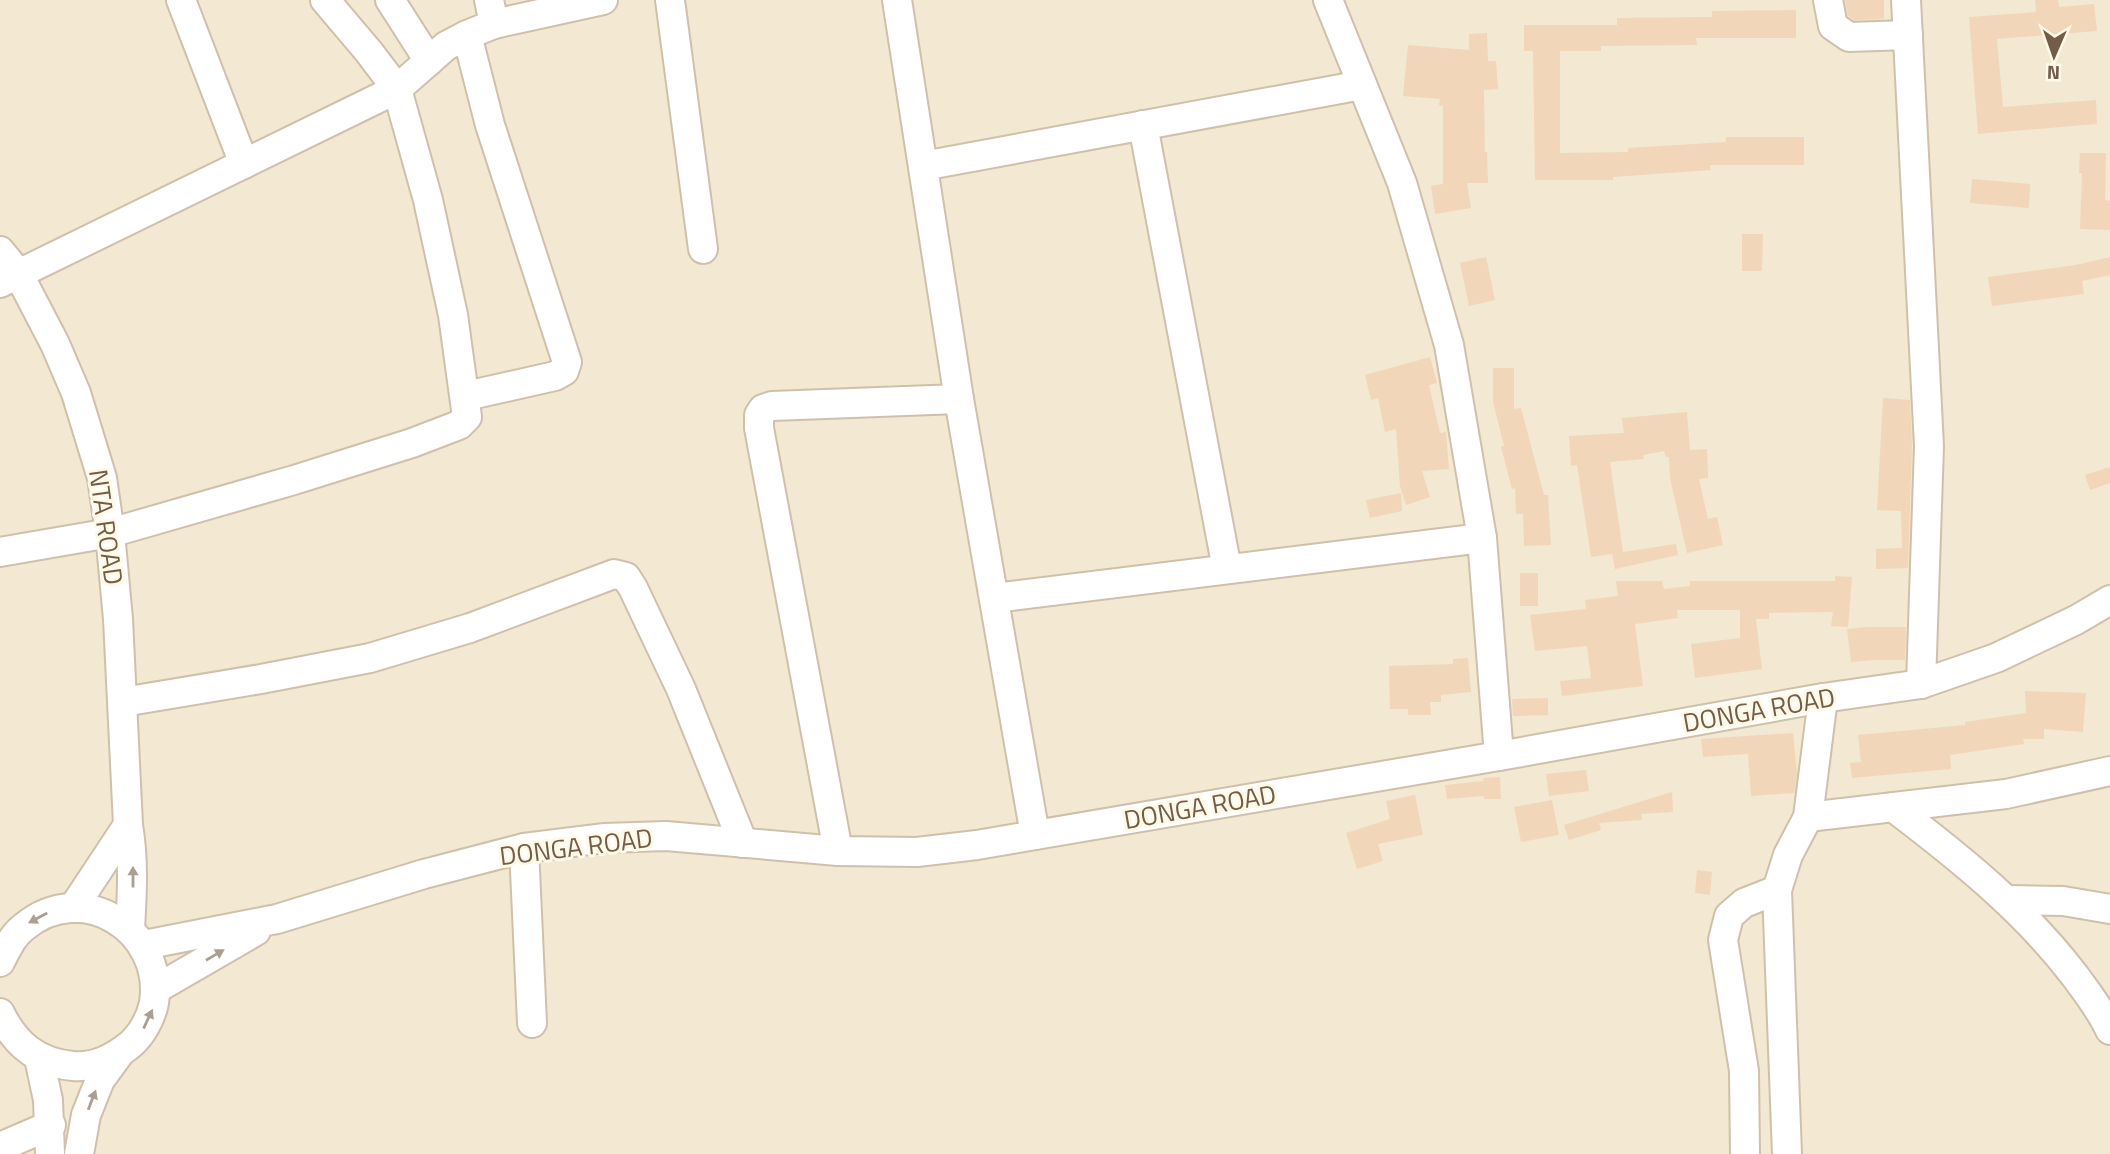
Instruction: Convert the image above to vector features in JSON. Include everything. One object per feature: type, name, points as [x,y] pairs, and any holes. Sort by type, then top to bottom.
[{"type":"street","points":[[181,0],[244,164]]},
{"type":"street","points":[[0,552],[110,533],[294,480],[412,443],[459,425],[467,417],[453,315],[428,200],[397,89],[326,0]]},
{"type":"street","points":[[390,0],[429,61]]},
{"type":"street","points":[[9,278],[397,89],[446,46],[467,34],[491,12],[603,0]]},
{"type":"street","points":[[670,0],[703,249]]},
{"type":"street","points":[[897,0],[959,400],[1035,835]]},
{"type":"street","points":[[1328,0],[1402,183],[1450,345],[1482,538],[1499,756]]},
{"type":"street","points":[[1828,0],[1833,26],[1849,37],[1908,35]]},
{"type":"street","points":[[1906,0],[1928,446],[1921,684]]},
{"type":"street","points":[[466,396],[555,376],[564,371],[567,362],[489,125],[467,34]]},
{"type":"street","points":[[923,166],[1363,85]]},
{"type":"street","points":[[1143,125],[1227,569]]},
{"type":"street","name":"NTA ROAD","points":[[0,251],[9,278],[55,344],[76,393],[102,478],[110,533],[123,702],[128,825],[132,848],[137,937]]},
{"type":"street","points":[[838,851],[759,428],[759,415],[772,406],[959,400]]},
{"type":"street","points":[[995,598],[1482,538]]},
{"type":"street","points":[[123,702],[370,658],[470,628],[614,574],[626,577],[633,588],[681,689],[743,844]]},
{"type":"street","name":"DONGA ROAD","points":[[277,919],[424,874],[524,848],[605,838],[666,836],[838,851],[917,852],[977,845],[1823,698],[1921,684],[1996,658],[2076,620],[2110,600]]},
{"type":"street","points":[[1787,1154],[1777,890],[1788,855],[1808,817],[1823,698]]},
{"type":"street","points":[[1808,817],[2007,794],[2110,771]]},
{"type":"street","points":[[1893,807],[1955,854],[2007,900],[2052,946],[2102,1012],[2110,1030]]},
{"type":"street","points":[[73,908],[128,825]]},
{"type":"street","points":[[524,848],[532,1023]]},
{"type":"street","points":[[1745,1154],[1744,1071],[1723,940],[1729,916],[1744,903],[1777,890]]},
{"type":"street","points":[[2007,900],[2063,901],[2110,909]]},
{"type":"street","points":[[4,948],[23,927],[38,917],[55,910],[94,910],[113,917],[137,937],[153,966],[156,989],[146,1026],[100,1080],[86,1115],[79,1154]]},
{"type":"street","points":[[137,937],[277,919]]},
{"type":"street","points":[[156,989],[277,919]]},
{"type":"street","points":[[0,1013],[8,1030],[22,1046],[39,1058],[59,1065],[80,1067],[101,1063],[120,1054]]},
{"type":"street","points":[[39,1058],[51,1125],[50,1154]]},
{"type":"street","points":[[0,1147],[51,1125]]},
{"type":"shaded area","points":[[0,0],[2110,0],[2110,1154],[0,1154]]},
{"type":"building","points":[[1845,0],[1884,0],[1884,19],[1854,20],[1848,16]]},
{"type":"building","points":[[2035,0],[2058,0],[2059,7],[2094,4],[2097,31],[1997,39],[2003,107],[2096,100],[2097,124],[1978,134],[1969,17],[2036,12]]},
{"type":"building","points":[[1796,10],[1796,38],[1696,38],[1697,45],[1601,46],[1601,51],[1560,51],[1560,153],[1628,152],[1628,148],[1726,142],[1726,137],[1804,137],[1804,165],[1710,165],[1711,170],[1613,177],[1613,180],[1535,180],[1533,51],[1524,51],[1524,25],[1617,25],[1617,18],[1712,17],[1712,11]]},
{"type":"building","points":[[1487,33],[1488,61],[1496,61],[1498,89],[1484,90],[1488,183],[1467,183],[1471,208],[1435,214],[1431,186],[1443,184],[1443,106],[1439,105],[1440,99],[1403,96],[1408,45],[1469,50],[1469,34]]},
{"type":"building","points":[[2080,153],[2106,153],[2105,200],[2110,201],[2110,230],[2080,229]]},
{"type":"building","points":[[1972,179],[2030,184],[2029,208],[1970,203]]},
{"type":"building","points":[[1742,234],[1763,234],[1762,271],[1742,271]]},
{"type":"building","points":[[1486,257],[1495,300],[1469,306],[1460,263]]},
{"type":"building","points":[[2110,257],[2110,275],[2082,281],[2084,294],[1992,306],[1988,277],[2076,265]]},
{"type":"building","points":[[1430,357],[1437,383],[1429,385],[1440,433],[1446,432],[1449,469],[1422,471],[1430,497],[1406,505],[1400,486],[1396,429],[1385,432],[1378,398],[1371,400],[1365,375]]},
{"type":"building","points":[[1493,368],[1514,368],[1514,409],[1521,408],[1544,495],[1548,495],[1551,545],[1524,546],[1523,514],[1516,514],[1515,488],[1512,489],[1501,447],[1504,446],[1493,402]]},
{"type":"building","points":[[1883,398],[1910,400],[1912,446],[1908,568],[1876,569],[1876,549],[1902,548],[1901,511],[1877,510]]},
{"type":"building","points":[[1687,412],[1690,450],[1707,449],[1708,478],[1699,479],[1708,519],[1717,517],[1723,545],[1687,553],[1670,478],[1669,457],[1666,457],[1664,451],[1643,455],[1644,459],[1610,462],[1623,552],[1676,544],[1678,555],[1615,569],[1612,554],[1591,557],[1577,465],[1571,466],[1569,436],[1624,433],[1622,418]]},
{"type":"building","points":[[2110,467],[2110,483],[2090,490],[2085,475]]},
{"type":"building","points":[[1401,493],[1402,511],[1370,518],[1366,500]]},
{"type":"building","points":[[1520,573],[1538,573],[1538,606],[1520,606]]},
{"type":"building","points":[[1835,576],[1852,577],[1848,627],[1831,626],[1833,612],[1769,613],[1769,619],[1756,619],[1762,669],[1695,678],[1691,644],[1740,638],[1740,610],[1677,610],[1678,618],[1635,624],[1643,686],[1562,696],[1560,681],[1591,678],[1587,646],[1535,651],[1530,615],[1586,609],[1585,600],[1618,596],[1616,581],[1662,581],[1664,589],[1690,586],[1690,581],[1835,581]]},
{"type":"building","points":[[1906,627],[1905,660],[1851,662],[1847,629]]},
{"type":"building","points":[[1468,658],[1471,692],[1441,695],[1441,702],[1430,702],[1431,715],[1408,715],[1408,709],[1390,709],[1389,666],[1453,664],[1453,659]]},
{"type":"building","points":[[2025,691],[2086,693],[2083,732],[2044,729],[2044,739],[2023,739],[2024,744],[1950,755],[1951,769],[1852,778],[1850,763],[1861,762],[1858,735],[1965,725],[1965,722],[2026,713]]},
{"type":"building","points":[[1548,698],[1548,715],[1513,716],[1512,699]]},
{"type":"building","points":[[1793,733],[1797,774],[1794,793],[1751,796],[1748,754],[1703,757],[1701,739]]},
{"type":"building","points":[[1586,770],[1589,791],[1549,796],[1546,774]]},
{"type":"building","points":[[1500,777],[1501,799],[1484,799],[1484,796],[1447,799],[1445,785]]},
{"type":"building","points":[[1672,792],[1673,812],[1641,814],[1642,820],[1599,823],[1601,830],[1569,840],[1564,825]]},
{"type":"building","points":[[1415,795],[1423,835],[1378,844],[1383,861],[1357,869],[1346,833],[1390,819],[1386,801]]},
{"type":"building","points":[[1552,800],[1559,835],[1521,842],[1514,807]]},
{"type":"building","points":[[1697,870],[1712,872],[1710,895],[1695,893]]}]
